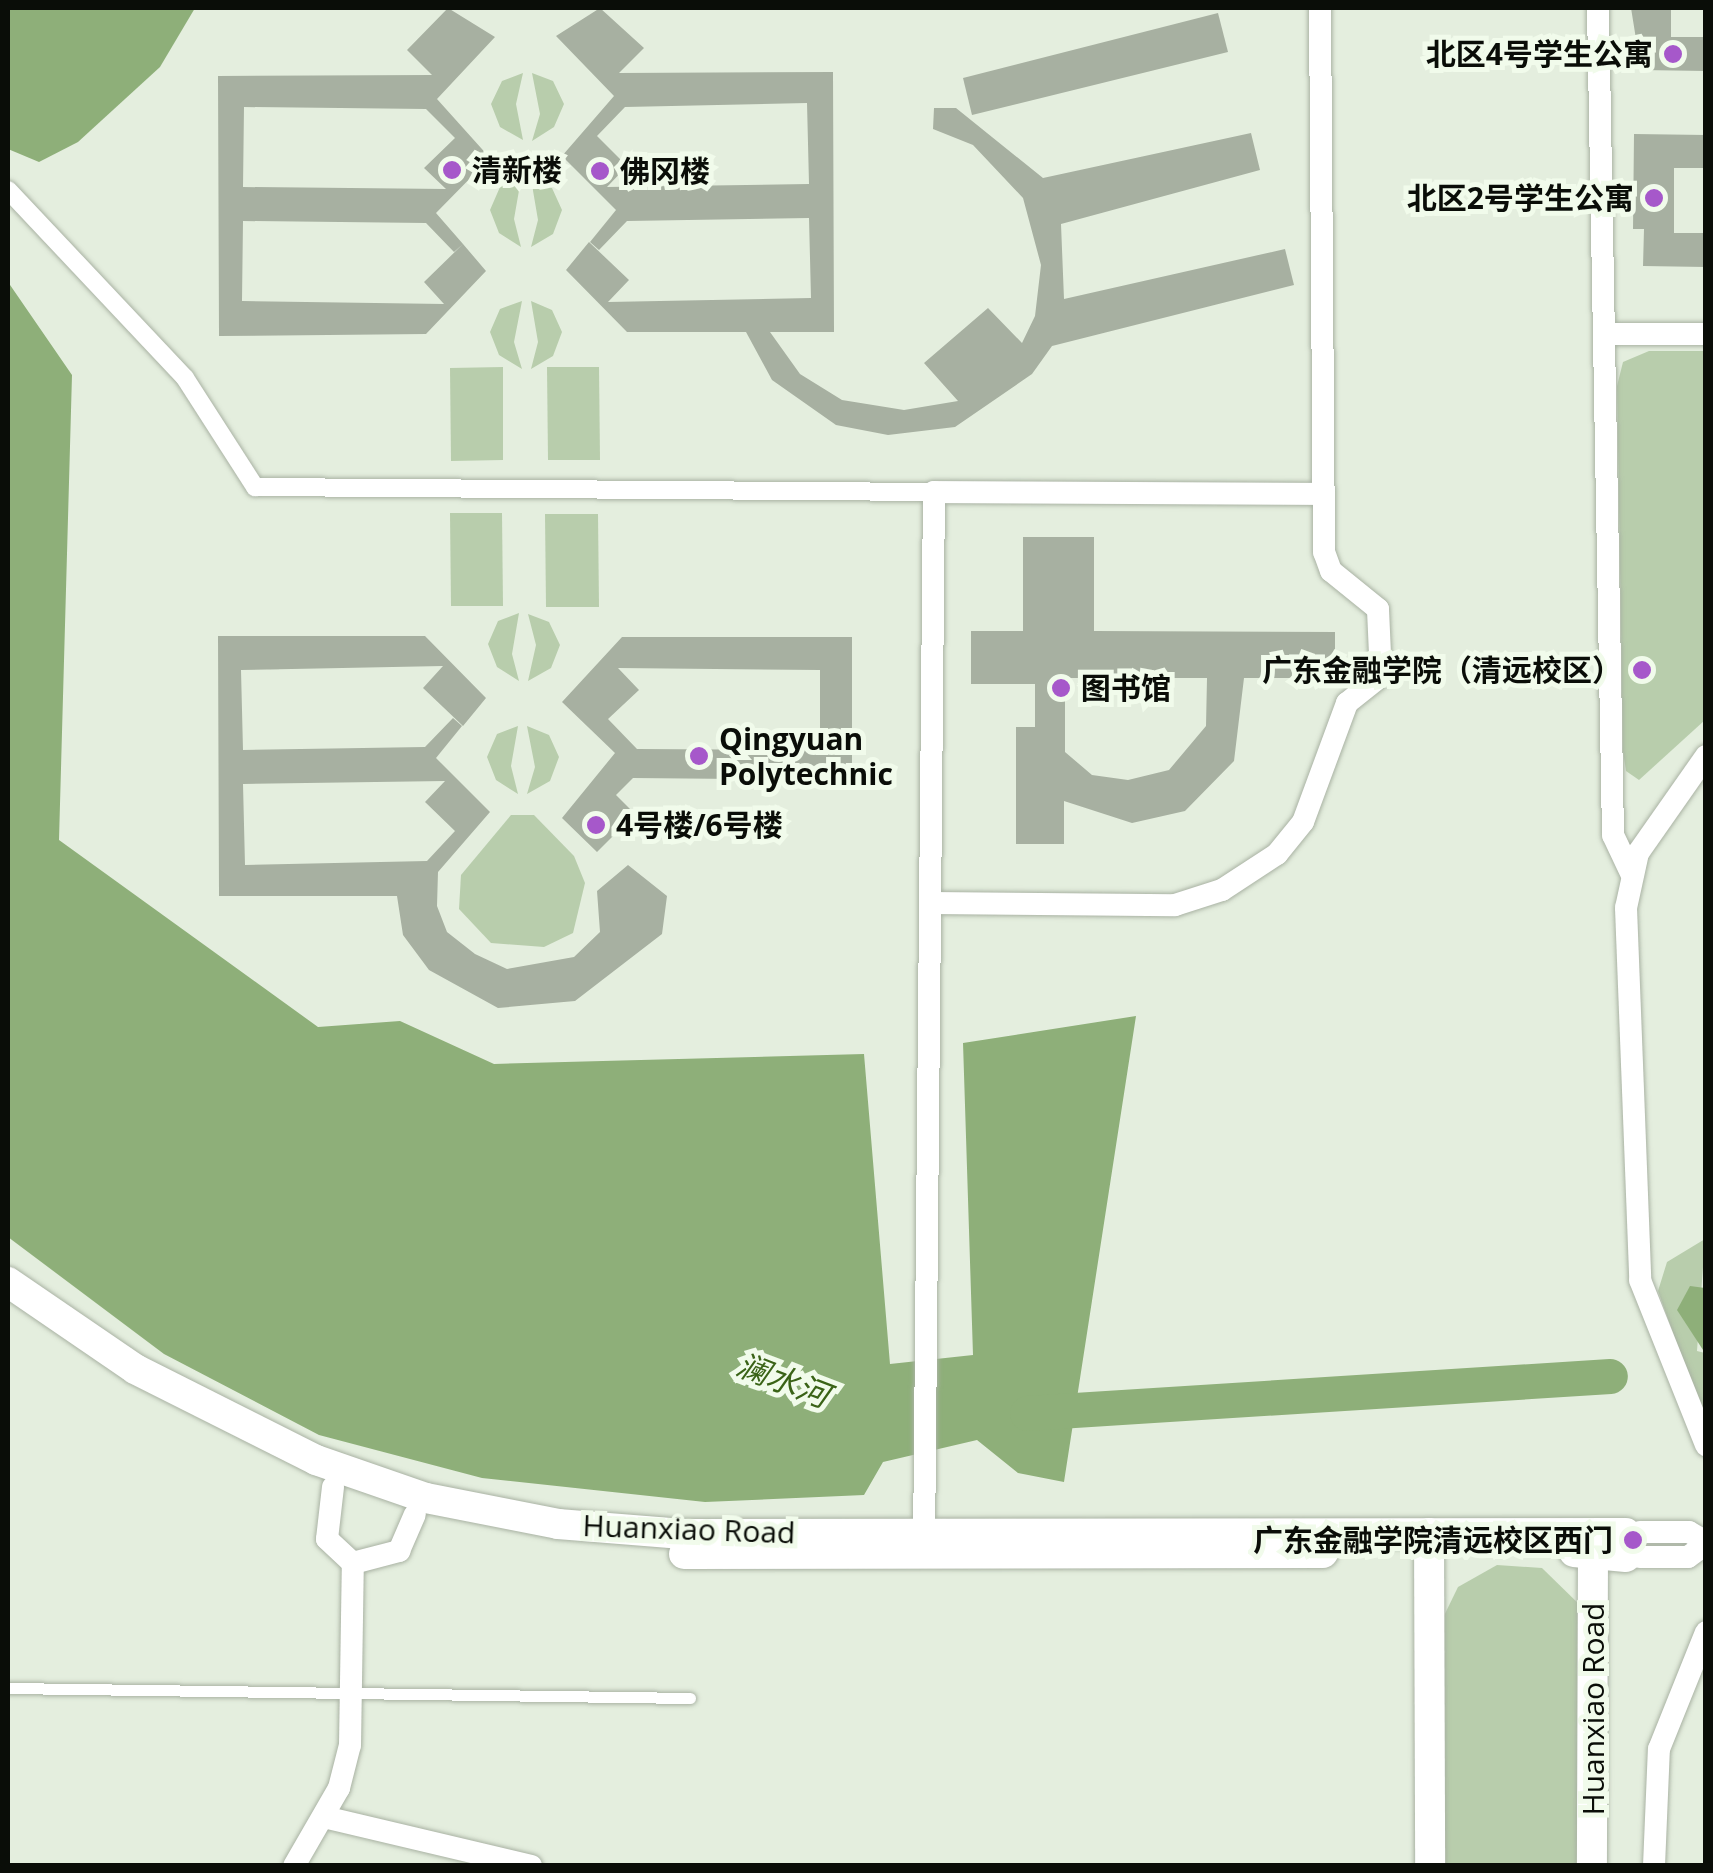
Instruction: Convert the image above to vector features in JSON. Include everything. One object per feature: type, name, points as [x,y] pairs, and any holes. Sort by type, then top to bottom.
[{"type":"street","points":[[931,903],[1175,905],[1239,882],[1277,854],[1312,805],[1348,703],[1381,676],[1378,609],[1326,562],[1320,8]]},
{"type":"street","points":[[1598,8],[1614,835],[1630,874],[1637,1255],[1650,1316],[1706,1445]]},
{"type":"street","points":[[8,190],[185,378],[254,487],[1324,494]]},
{"type":"street","points":[[1604,334],[1706,334]]},
{"type":"street","points":[[924,1544],[934,492]]},
{"type":"street","points":[[1630,874],[1649,831],[1706,756]]},
{"type":"street","name":"Huanxiao Road","points":[[8,1282],[198,1405],[426,1498],[618,1531],[924,1544]]},
{"type":"street","name":"Huanxiao Road","points":[[8,1306],[175,1416],[333,1487],[415,1514],[586,1548],[1428,1542],[1633,1545]]},
{"type":"street","points":[[294,1866],[324,1817],[350,1745],[353,1563],[328,1539],[333,1487]]},
{"type":"street","points":[[353,1563],[399,1550],[415,1514]]},
{"type":"street","points":[[1428,1542],[1430,1866]]},
{"type":"street","name":"Huanxiao Road","points":[[1589,1543],[1592,1866]]},
{"type":"street","points":[[1633,1545],[1688,1556],[1706,1543]]},
{"type":"street","points":[[1654,1866],[1658,1749],[1706,1632]]},
{"type":"street","points":[[324,1817],[531,1866]]},
{"type":"lane","points":[[8,1688],[349,1699],[690,1698]]},
{"type":"shaded area","points":[[523,73],[516,104],[523,140],[500,127],[491,104],[502,81]]},
{"type":"shaded area","points":[[532,73],[553,81],[564,104],[554,127],[532,141],[540,114]]},
{"type":"shaded area","points":[[521,179],[514,219],[521,247],[499,233],[490,210],[500,187]]},
{"type":"shaded area","points":[[531,179],[552,188],[562,210],[553,234],[531,247],[538,220]]},
{"type":"shaded area","points":[[522,301],[514,342],[522,369],[499,355],[490,332],[500,309]]},
{"type":"shaded area","points":[[531,301],[552,310],[562,332],[553,356],[531,369],[538,342]]},
{"type":"shaded area","points":[[1649,351],[1705,351],[1705,720],[1639,780],[1626,771],[1623,751],[1617,386],[1623,362]]},
{"type":"shaded area","points":[[503,367],[503,460],[451,461],[450,368]]},
{"type":"shaded area","points":[[547,367],[599,367],[600,460],[548,460]]},
{"type":"shaded area","points":[[450,513],[502,513],[503,606],[451,606]]},
{"type":"shaded area","points":[[545,514],[598,514],[599,607],[546,607]]},
{"type":"shaded area","points":[[519,613],[512,654],[519,681],[497,667],[488,644],[498,621]]},
{"type":"shaded area","points":[[528,614],[549,622],[560,645],[551,668],[528,681],[536,645]]},
{"type":"shaded area","points":[[518,726],[511,766],[518,794],[496,780],[487,757],[497,734]]},
{"type":"shaded area","points":[[527,726],[549,735],[559,757],[550,781],[527,794],[535,767]]},
{"type":"shaded area","points":[[511,815],[534,815],[574,856],[585,883],[573,933],[544,947],[491,943],[459,909],[461,875]]},
{"type":"shaded area","points":[[1705,1239],[1697,1351],[1705,1353],[1705,1422],[1658,1291],[1667,1262]]},
{"type":"shaded area","points":[[1497,1565],[1542,1568],[1584,1609],[1587,1865],[1438,1866],[1438,1628],[1458,1587]]},
{"type":"water","points":[[8,8],[195,8],[160,67],[78,142],[39,162],[8,149]]},
{"type":"water","points":[[8,282],[72,375],[59,840],[318,1027],[400,1021],[494,1064],[864,1054],[890,1364],[973,1355],[963,1043],[1136,1016],[1064,1482],[1018,1473],[977,1440],[883,1462],[864,1495],[705,1502],[482,1478],[319,1435],[164,1354],[8,1237]]},
{"type":"water","points":[[1690,1286],[1705,1288],[1705,1353],[1677,1310]]},
{"type":"building","name":"清新楼","points":[[448,8],[495,37],[437,99],[490,158],[436,213],[463,244],[486,271],[426,334],[219,336],[218,76],[432,75],[407,50]],"holes":[[[244,107],[426,109],[455,138],[424,168],[446,189],[243,187]],[[243,221],[426,223],[454,252],[463,244],[424,282],[444,304],[242,301]]]},
{"type":"building","points":[[600,8],[644,48],[619,73],[833,72],[834,332],[770,332],[800,374],[842,400],[904,410],[958,401],[924,363],[988,308],[1022,343],[1035,316],[1041,265],[1023,198],[973,145],[933,129],[934,108],[956,108],[1043,178],[1251,133],[1260,170],[1061,224],[1064,299],[1285,249],[1294,285],[1052,346],[1032,374],[955,427],[888,435],[836,425],[772,380],[746,332],[627,332],[566,270],[589,242],[629,280],[608,302],[811,298],[809,218],[627,221],[599,250],[590,242],[616,210],[562,156],[614,96],[556,36]],"holes":[[[807,103],[809,184],[607,187],[627,166],[597,136],[625,107]]]},
{"type":"building","name":"北区4号学生公寓","points":[[1631,8],[1671,8],[1671,37],[1706,37],[1706,71],[1641,70]]},
{"type":"building","points":[[1218,13],[1228,52],[972,115],[963,78]]},
{"type":"building","name":"北区2号学生公寓","points":[[1634,134],[1706,135],[1706,168],[1674,168],[1674,233],[1706,233],[1706,267],[1643,266],[1644,229],[1633,229]]},
{"type":"building","name":"图书馆","points":[[1023,537],[1094,537],[1094,631],[1335,632],[1335,678],[1244,678],[1234,761],[1185,811],[1132,823],[1064,801],[1064,844],[1016,844],[1016,727],[1035,727],[1035,684],[971,684],[971,631],[1023,631]],"holes":[[[1065,678],[1207,678],[1206,726],[1169,770],[1128,780],[1092,775],[1065,752]]]},
{"type":"building","name":"4号楼/6号楼","points":[[218,636],[425,636],[486,698],[463,726],[423,688],[443,666],[241,670],[243,750],[425,747],[453,718],[462,726],[436,758],[490,812],[438,872],[437,906],[447,932],[475,954],[507,969],[574,957],[600,932],[597,891],[628,865],[667,896],[662,934],[575,1001],[498,1008],[429,970],[403,935],[397,896],[219,896]],"holes":[[[445,781],[425,802],[455,831],[427,861],[245,865],[243,784]]]},
{"type":"building","points":[[622,637],[852,637],[852,780],[633,778],[616,795],[635,814],[597,852],[562,818],[615,753],[562,702]],"holes":[[[618,668],[820,670],[820,750],[637,749],[608,719],[639,690]]]},
{"type":"waterway","name":"澜水河","points":[[1027,1413],[1610,1376]]},
{"type":"place","name":"北区4号学生公寓","points":[[1673,54]]},
{"type":"place","name":"清新楼","points":[[452,170]]},
{"type":"place","name":"佛冈楼","points":[[600,171]]},
{"type":"place","name":"北区2号学生公寓","points":[[1654,198]]},
{"type":"place","name":"广东金融学院（清远校区）","points":[[1642,670]]},
{"type":"place","name":"图书馆","points":[[1061,688]]},
{"type":"place","name":"Qingyuan Polytechnic","points":[[699,756]]},
{"type":"place","name":"4号楼/6号楼","points":[[596,825]]},
{"type":"place","name":"广东金融学院清远校区西门","points":[[1633,1540]]}]
